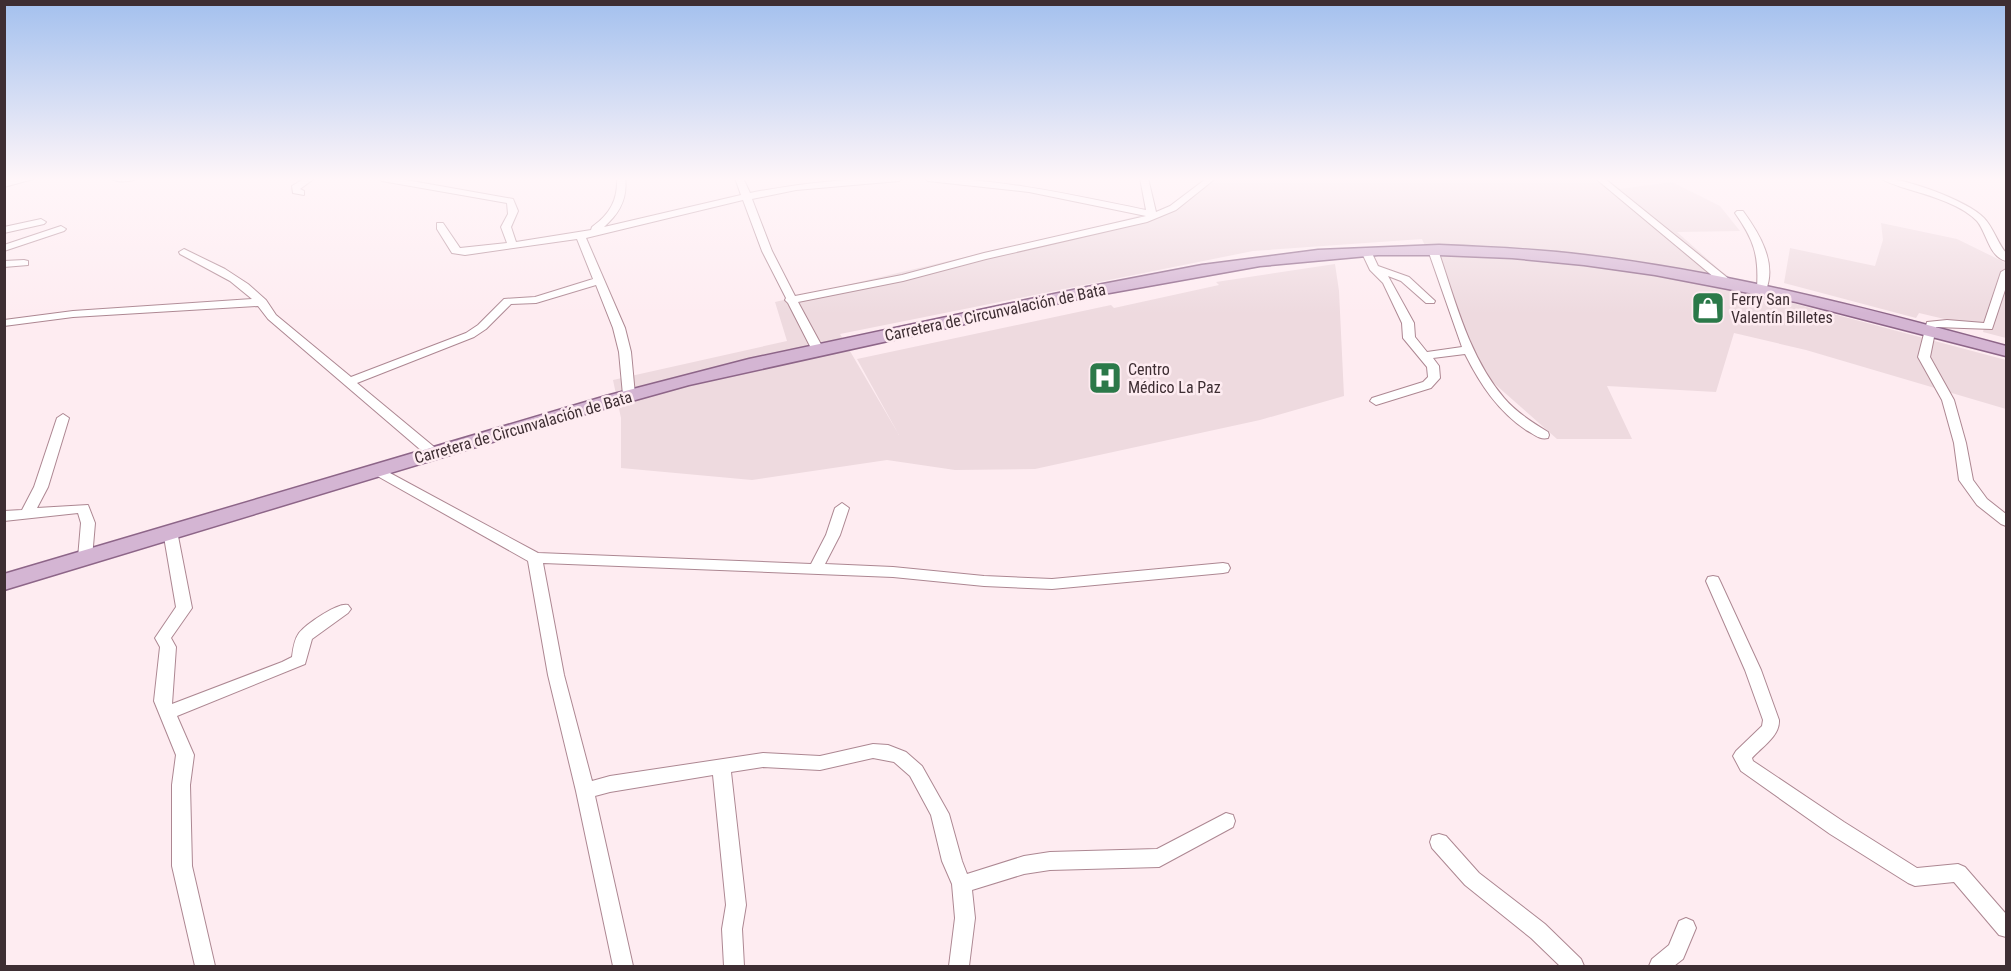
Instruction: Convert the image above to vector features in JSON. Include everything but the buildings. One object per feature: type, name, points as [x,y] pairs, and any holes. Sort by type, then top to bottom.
[{"type":"main road","name":"Carretera de Circunvalación de Bata","points":[[4,582],[629,395],[818,350],[1081,292],[1213,266],[1325,252],[1433,250],[1551,256],[1725,281],[1762,288],[2007,351]]},
{"type":"street","points":[[4,230],[35,223]]},
{"type":"street","points":[[508,223],[506,227],[512,244]]},
{"type":"street","points":[[584,235],[599,223]]},
{"type":"street","points":[[440,225],[443,234],[454,243],[458,252],[584,235],[632,223]]},
{"type":"street","points":[[757,223],[790,300],[818,350]]},
{"type":"street","points":[[790,300],[903,278],[1118,223]]},
{"type":"street","points":[[1654,223],[1725,281]]},
{"type":"street","points":[[1748,223],[1763,251],[1762,288]]},
{"type":"street","points":[[1983,223],[1994,245],[2007,258]]},
{"type":"street","points":[[4,248],[61,230]]},
{"type":"street","points":[[584,235],[598,281],[619,328],[625,352],[629,395]]},
{"type":"street","points":[[1433,250],[1468,350],[1487,384],[1504,407],[1523,424],[1544,435]]},
{"type":"street","points":[[1366,251],[1374,268],[1388,282],[1408,323],[1409,338],[1433,366],[1434,378],[1427,385],[1376,401]]},
{"type":"street","points":[[184,252],[227,273],[262,302],[272,317],[434,454]]},
{"type":"street","points":[[4,264],[24,263]]},
{"type":"street","points":[[1374,268],[1405,279],[1430,301]]},
{"type":"street","points":[[2007,272],[1988,327],[1931,324],[1928,330],[1925,362],[1948,400],[1960,443],[1966,480],[1982,502],[2007,521]]},
{"type":"street","points":[[349,382],[470,335],[482,327],[508,301],[536,300],[598,281]]},
{"type":"street","points":[[4,323],[73,314],[262,302]]},
{"type":"street","points":[[1425,356],[1468,350]]},
{"type":"street","points":[[28,512],[41,488],[63,418]]},
{"type":"street","points":[[377,470],[535,558],[816,568],[1052,584],[1223,568]]},
{"type":"street","points":[[4,516],[83,508],[88,523],[85,558]]},
{"type":"street","points":[[816,568],[833,535],[842,508]]},
{"type":"street","points":[[170,531],[184,608],[163,638],[168,647],[162,700],[169,712],[185,755],[181,785],[182,866],[206,966]]},
{"type":"street","points":[[535,558],[555,675],[585,791],[622,966]]},
{"type":"street","points":[[1713,581],[1753,670],[1771,720],[1772,726],[1768,731],[1742,756],[1747,766],[1837,828],[1915,877],[1958,873],[2007,928]]},
{"type":"street","points":[[169,712],[299,660],[306,635],[343,609]]},
{"type":"street","points":[[585,791],[610,784],[775,759],[798,763],[820,763],[873,751],[888,752],[900,757],[916,771],[940,814],[952,861],[962,884],[965,918],[959,966]]},
{"type":"street","points":[[721,766],[736,905],[732,928],[734,966]]},
{"type":"street","points":[[962,884],[1024,865],[1050,861],[1158,858],[1226,821]]},
{"type":"street","points":[[1439,842],[1472,879],[1538,931],[1574,966]]},
{"type":"street","points":[[1659,966],[1676,952],[1686,928]]},
{"type":"shaded area","points":[[1110,223],[1734,223],[1740,231],[1677,232],[1721,271],[1751,292],[2006,360],[2006,409],[1806,350],[1734,333],[1716,392],[1607,386],[1632,439],[1557,439],[1480,371],[1422,239],[1253,251],[840,334],[899,435],[857,359],[1111,305],[1114,308],[1219,285],[1216,282],[1335,264],[1339,291],[1344,396],[1260,420],[1035,469],[955,470],[887,460],[752,480],[621,468],[621,418],[613,380],[787,341],[775,302],[1030,244]]},
{"type":"shaded area","points":[[1881,223],[1957,239],[2006,263],[2006,338],[1983,332],[1985,324],[1957,322],[1919,313],[1916,318],[1784,283],[1790,248],[1875,266],[1883,240]]},
{"type":"place","name":"Ferry San Valentín Billetes","points":[[1708,308]]},
{"type":"place","name":"Centro Médico La Paz","points":[[1105,378]]}]
